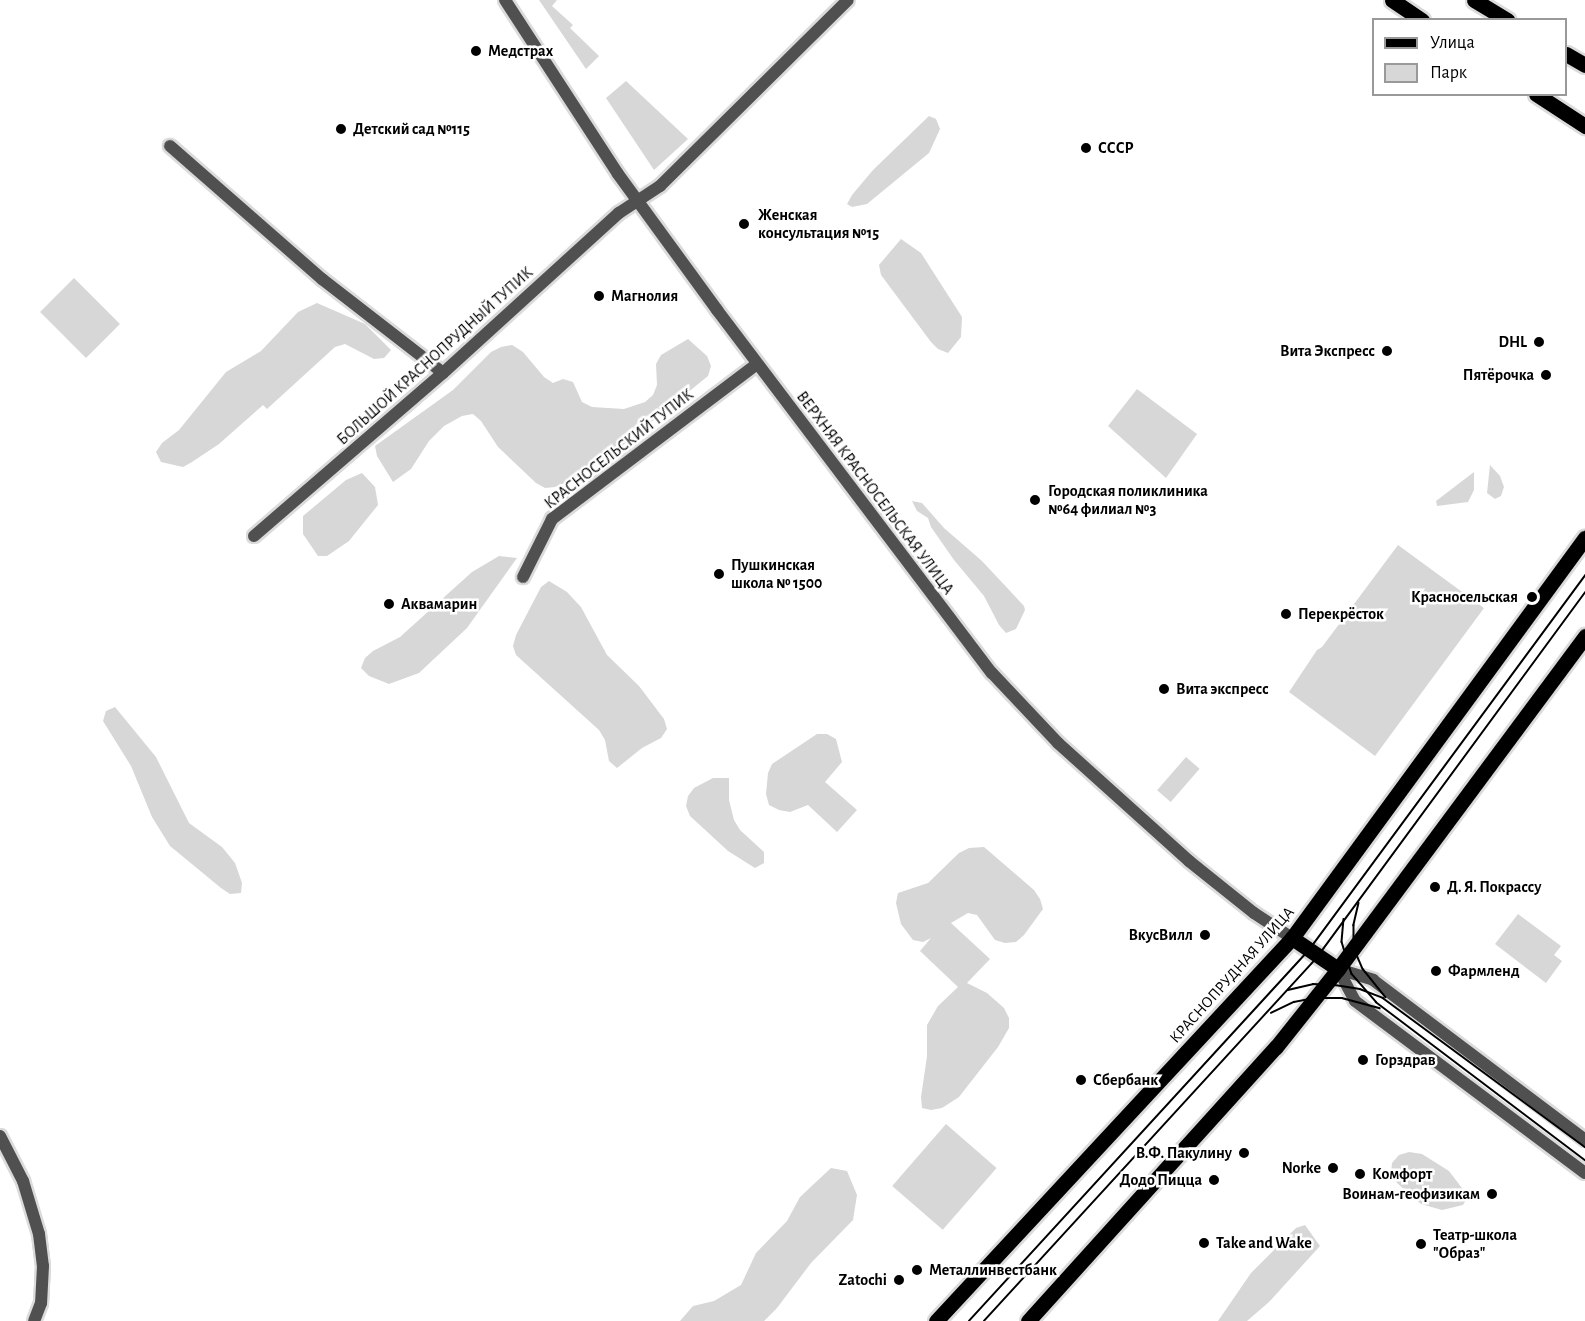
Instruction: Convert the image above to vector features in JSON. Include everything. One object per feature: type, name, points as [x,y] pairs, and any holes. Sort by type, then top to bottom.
[{"type":"main road","points":[[1392,0],[1419,18]]},
{"type":"main road","points":[[1474,0],[1504,18]]},
{"type":"main road","points":[[1567,55],[1585,65]]},
{"type":"main road","points":[[1539,96],[1585,126]]},
{"type":"main road","name":"КРАСНОПРУДНАЯ УЛИЦА","points":[[936,1321],[1292,938],[1585,538]]},
{"type":"main road","points":[[1028,1321],[1276,1047],[1338,969],[1585,636]]},
{"type":"main road","points":[[1292,938],[1338,969]]},
{"type":"street","name":"ВЕРХНЯЯ КРАСНОСЕЛЬСКАЯ УЛИЦА","points":[[505,0],[638,201],[756,364],[992,673],[1034,720],[1205,875],[1292,938]]},
{"type":"street","name":"БОЛЬШОЙ КРАСНОПРУДНЫЙ ТУПИК","points":[[254,536],[443,373],[619,213],[660,186],[848,0]]},
{"type":"street","points":[[170,146],[322,279],[443,373]]},
{"type":"street","name":"КРАСНОСЕЛЬСКИЙ ТУПИК","points":[[523,577],[552,519],[756,364]]},
{"type":"street","points":[[1338,969],[1373,981],[1585,1140]]},
{"type":"street","points":[[1338,969],[1354,1001],[1585,1173]]},
{"type":"street","points":[[0,1136],[23,1181],[39,1234],[43,1266],[41,1303],[34,1321]]},
{"type":"green space","points":[[539,0],[557,0],[552,6],[573,25],[570,28],[599,56],[586,69]]},
{"type":"green space","points":[[626,81],[688,139],[654,170],[606,98]]},
{"type":"green space","points":[[929,116],[936,119],[940,129],[929,153],[867,204],[852,207],[847,204],[873,170]]},
{"type":"green space","points":[[901,239],[921,253],[962,317],[961,337],[948,353],[938,349],[931,342],[881,275],[879,265]]},
{"type":"green space","points":[[74,278],[120,324],[86,358],[40,312]]},
{"type":"green space","points":[[317,303],[365,324],[391,350],[384,358],[374,359],[345,344],[335,347],[267,409],[263,405],[219,444],[192,462],[183,467],[161,462],[156,452],[162,443],[179,430],[226,372],[261,351],[298,312]]},
{"type":"green space","points":[[688,339],[707,356],[711,366],[708,376],[627,442],[576,478],[555,487],[545,488],[536,483],[498,447],[481,421],[473,414],[462,416],[444,426],[429,441],[411,469],[393,482],[377,456],[375,446],[453,390],[491,352],[501,347],[512,345],[523,352],[544,377],[553,383],[563,379],[573,382],[582,402],[592,407],[624,409],[645,402],[653,395],[657,385],[656,364],[661,355]]},
{"type":"green space","points":[[1137,389],[1197,434],[1166,478],[1108,426]]},
{"type":"green space","points":[[1490,465],[1500,476],[1504,487],[1501,496],[1495,499],[1487,493]]},
{"type":"green space","points":[[1474,472],[1474,490],[1468,502],[1437,506],[1436,501]]},
{"type":"green space","points":[[362,473],[375,487],[378,505],[349,541],[327,556],[318,556],[303,534],[303,516],[346,480]]},
{"type":"green space","points":[[912,501],[922,503],[944,528],[982,561],[1024,606],[1025,610],[1016,629],[1006,633],[999,625],[984,596],[954,560],[931,527],[928,518],[917,511]]},
{"type":"green space","points":[[1398,545],[1484,608],[1375,756],[1289,692],[1317,650],[1322,647]]},
{"type":"green space","points":[[499,556],[517,558],[467,628],[419,673],[389,684],[369,676],[361,668],[365,658],[373,651],[400,637],[472,572]]},
{"type":"green space","points":[[549,581],[567,592],[581,607],[607,655],[639,686],[664,719],[667,729],[661,738],[642,748],[617,768],[609,761],[605,740],[599,730],[516,655],[513,646],[516,635],[541,587]]},
{"type":"green space","points":[[115,707],[156,757],[189,823],[222,847],[235,863],[242,883],[241,893],[230,894],[170,846],[152,817],[131,766],[103,721],[106,711]]},
{"type":"green space","points":[[817,734],[827,734],[836,739],[842,762],[825,782],[857,810],[837,832],[808,805],[790,812],[779,810],[769,805],[766,794],[768,773],[772,764]]},
{"type":"green space","points":[[1186,757],[1200,769],[1171,802],[1157,790]]},
{"type":"green space","points":[[713,778],[729,778],[729,800],[734,820],[740,830],[764,852],[764,863],[755,868],[728,851],[690,816],[686,806],[688,796],[694,788]]},
{"type":"green space","points":[[984,847],[1034,890],[1043,909],[1016,942],[1005,943],[995,940],[977,915],[968,913],[951,923],[990,959],[967,983],[987,993],[1004,1008],[1009,1018],[1009,1028],[998,1047],[959,1097],[942,1108],[931,1110],[922,1108],[921,1097],[927,1056],[927,1025],[938,1006],[958,987],[920,951],[931,938],[923,942],[913,940],[901,924],[896,903],[898,893],[928,883],[959,853],[969,848]]},
{"type":"green space","points":[[1518,914],[1561,946],[1554,955],[1562,961],[1546,983],[1495,944]]},
{"type":"green space","points":[[946,1124],[997,1168],[943,1230],[892,1186]]},
{"type":"green space","points":[[1409,1152],[1422,1154],[1449,1171],[1468,1196],[1463,1205],[1442,1210],[1421,1204],[1397,1183],[1391,1173],[1392,1163],[1399,1155]]},
{"type":"green space","points":[[831,1168],[847,1171],[857,1195],[853,1220],[811,1263],[777,1308],[764,1321],[680,1321],[693,1306],[714,1301],[741,1285],[756,1253],[787,1221],[800,1197]]},
{"type":"green space","points":[[1305,1225],[1320,1246],[1269,1302],[1247,1321],[1218,1321],[1251,1273],[1296,1228]]},
{"type":"tram line","points":[[969,1321],[1309,950],[1585,575]]},
{"type":"tram line","points":[[984,1321],[1318,956],[1585,593]]},
{"type":"tram line","points":[[1359,903],[1354,925],[1354,948],[1363,969],[1386,997]]},
{"type":"tram line","points":[[1344,919],[1342,942],[1352,974],[1376,1002],[1585,1160]]},
{"type":"tram line","points":[[1288,990],[1313,984],[1335,985],[1360,989],[1383,998],[1585,1147]]},
{"type":"tram line","points":[[1271,1013],[1294,1002],[1315,998],[1342,998],[1380,1008]]},
{"type":"place","name":"Медстрах","points":[[476,51]]},
{"type":"place","name":"Детский сад №115","points":[[341,129]]},
{"type":"place","name":"СССР","points":[[1086,148]]},
{"type":"place","name":"Женская консультация №15","points":[[744,224]]},
{"type":"place","name":"Магнолия","points":[[599,296]]},
{"type":"place","name":"DHL","points":[[1539,342]]},
{"type":"place","name":"Вита Экспресс","points":[[1387,351]]},
{"type":"place","name":"Пятёрочка","points":[[1546,375]]},
{"type":"place","name":"Городская поликлиника №64 филиал №3","points":[[1035,500]]},
{"type":"place","name":"Пушкинская школа № 1500","points":[[719,574]]},
{"type":"place","name":"Красносельская","points":[[1532,597]]},
{"type":"place","name":"Аквамарин","points":[[389,604]]},
{"type":"place","name":"Перекрёсток","points":[[1286,614]]},
{"type":"place","name":"Вита экспресс","points":[[1164,689]]},
{"type":"place","name":"Д. Я. Покрассу","points":[[1435,887]]},
{"type":"place","name":"ВкусВилл","points":[[1205,935]]},
{"type":"place","name":"Фармленд","points":[[1436,971]]},
{"type":"place","name":"Горздрав","points":[[1363,1060]]},
{"type":"place","name":"Сбербанк","points":[[1081,1080]]},
{"type":"place","name":"В.Ф. Пакулину","points":[[1244,1153]]},
{"type":"place","name":"Norke","points":[[1333,1168]]},
{"type":"place","name":"Комфорт","points":[[1360,1174]]},
{"type":"place","name":"Додо Пицца","points":[[1214,1180]]},
{"type":"place","name":"Воинам-геофизикам","points":[[1492,1194]]},
{"type":"place","name":"Take and Wake","points":[[1204,1243]]},
{"type":"place","name":"Театр-школа \"Образ\"","points":[[1421,1244]]},
{"type":"place","name":"Металлинвестбанк","points":[[917,1270]]},
{"type":"place","name":"Zatochi","points":[[899,1280]]}]
